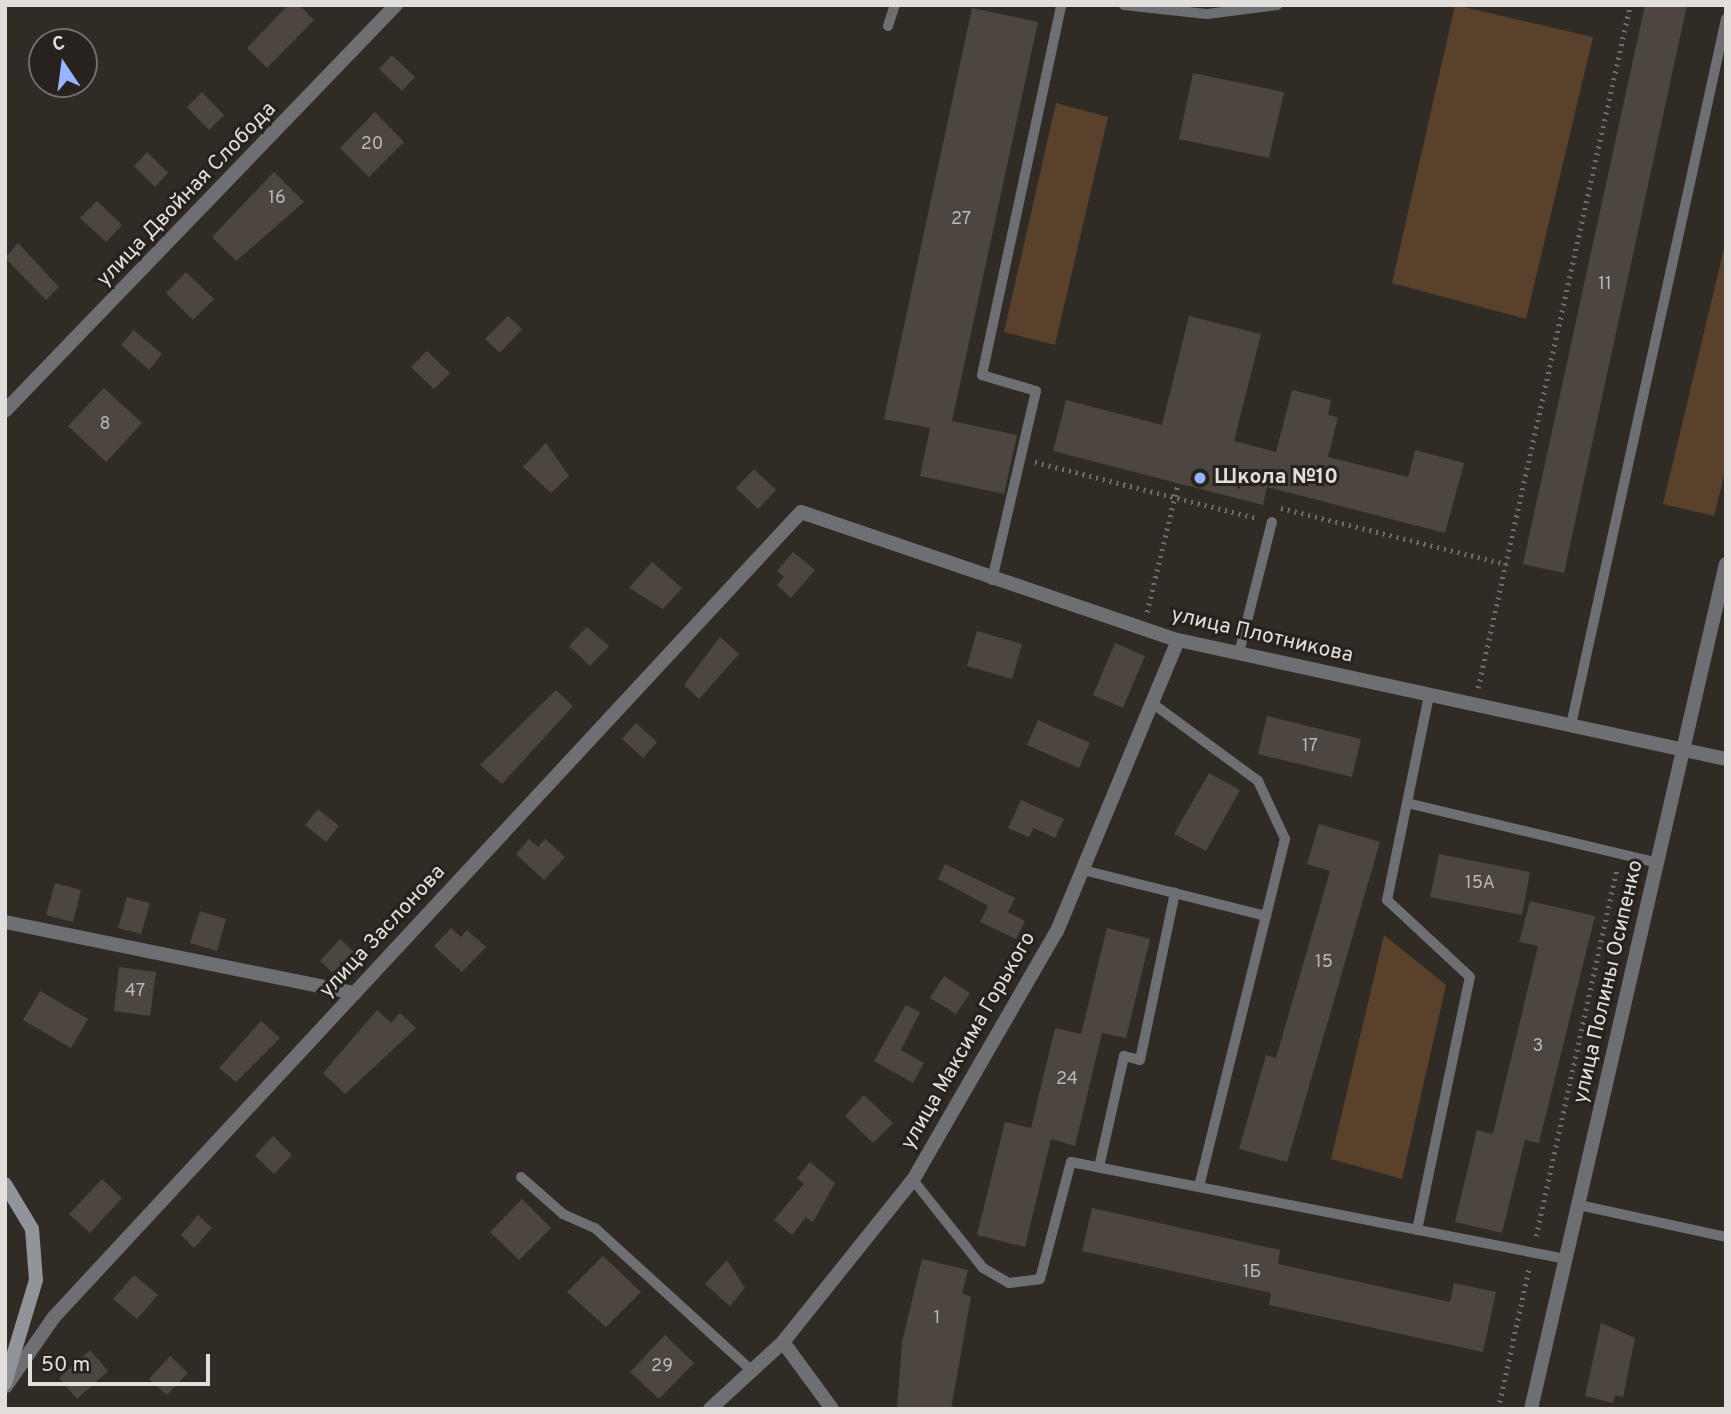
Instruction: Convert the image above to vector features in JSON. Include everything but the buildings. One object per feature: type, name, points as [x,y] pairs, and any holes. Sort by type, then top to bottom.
[{"type":"street","name":"улица Двойная Слобода","points":[[5,411],[396,5]]},
{"type":"street","name":"улица Плотникова","points":[[801,512],[992,580],[1178,640],[1726,759]]},
{"type":"street","name":"улица Заслонова","points":[[5,1385],[54,1317],[801,512]]},
{"type":"street","name":"улица Полины Осипенко","points":[[1531,1409],[1726,564]]},
{"type":"street","name":"улица Максима Горького","points":[[710,1409],[783,1342],[913,1180],[1057,931],[1178,640]]},
{"type":"street","points":[[5,922],[355,993]]},
{"type":"street","points":[[5,1184],[32,1229],[36,1280],[5,1385]]},
{"type":"street","points":[[783,1342],[832,1409]]},
{"type":"lane","points":[[888,26],[895,5]]},
{"type":"lane","points":[[992,580],[1036,391],[982,375],[1061,5]]},
{"type":"lane","points":[[1124,5],[1207,14],[1277,5]]},
{"type":"lane","points":[[1571,725],[1726,19]]},
{"type":"lane","points":[[1240,653],[1272,522]]},
{"type":"lane","points":[[1417,1230],[1471,977],[1387,900],[1429,696]]},
{"type":"lane","points":[[1152,703],[1258,781],[1285,839],[1199,1187]]},
{"type":"lane","points":[[1407,803],[1658,863]]},
{"type":"lane","points":[[1083,870],[1266,916]]},
{"type":"lane","points":[[1099,1167],[1124,1056],[1140,1060],[1175,893]]},
{"type":"lane","points":[[913,1180],[983,1268],[1009,1283],[1040,1279],[1071,1162],[1566,1259]]},
{"type":"lane","points":[[521,1177],[563,1214],[595,1228],[751,1370]]},
{"type":"lane","points":[[1579,1205],[1726,1237]]},
{"type":"path","points":[[1474,705],[1630,6],[1623,5]]},
{"type":"path","points":[[1020,458],[1272,522],[1277,507],[1506,564]]},
{"type":"path","points":[[1143,629],[1178,484]]},
{"type":"path","points":[[1498,1409],[1620,854]]},
{"type":"shaded area","points":[[1455,5],[1593,37],[1526,319],[1392,283]]},
{"type":"shaded area","points":[[1056,103],[1108,117],[1055,345],[1004,332]]},
{"type":"shaded area","points":[[1726,240],[1726,468],[1714,516],[1663,504]]},
{"type":"shaded area","points":[[1384,935],[1446,985],[1402,1179],[1331,1159]]},
{"type":"place","name":"Школа №10","points":[[1200,478]]}]
